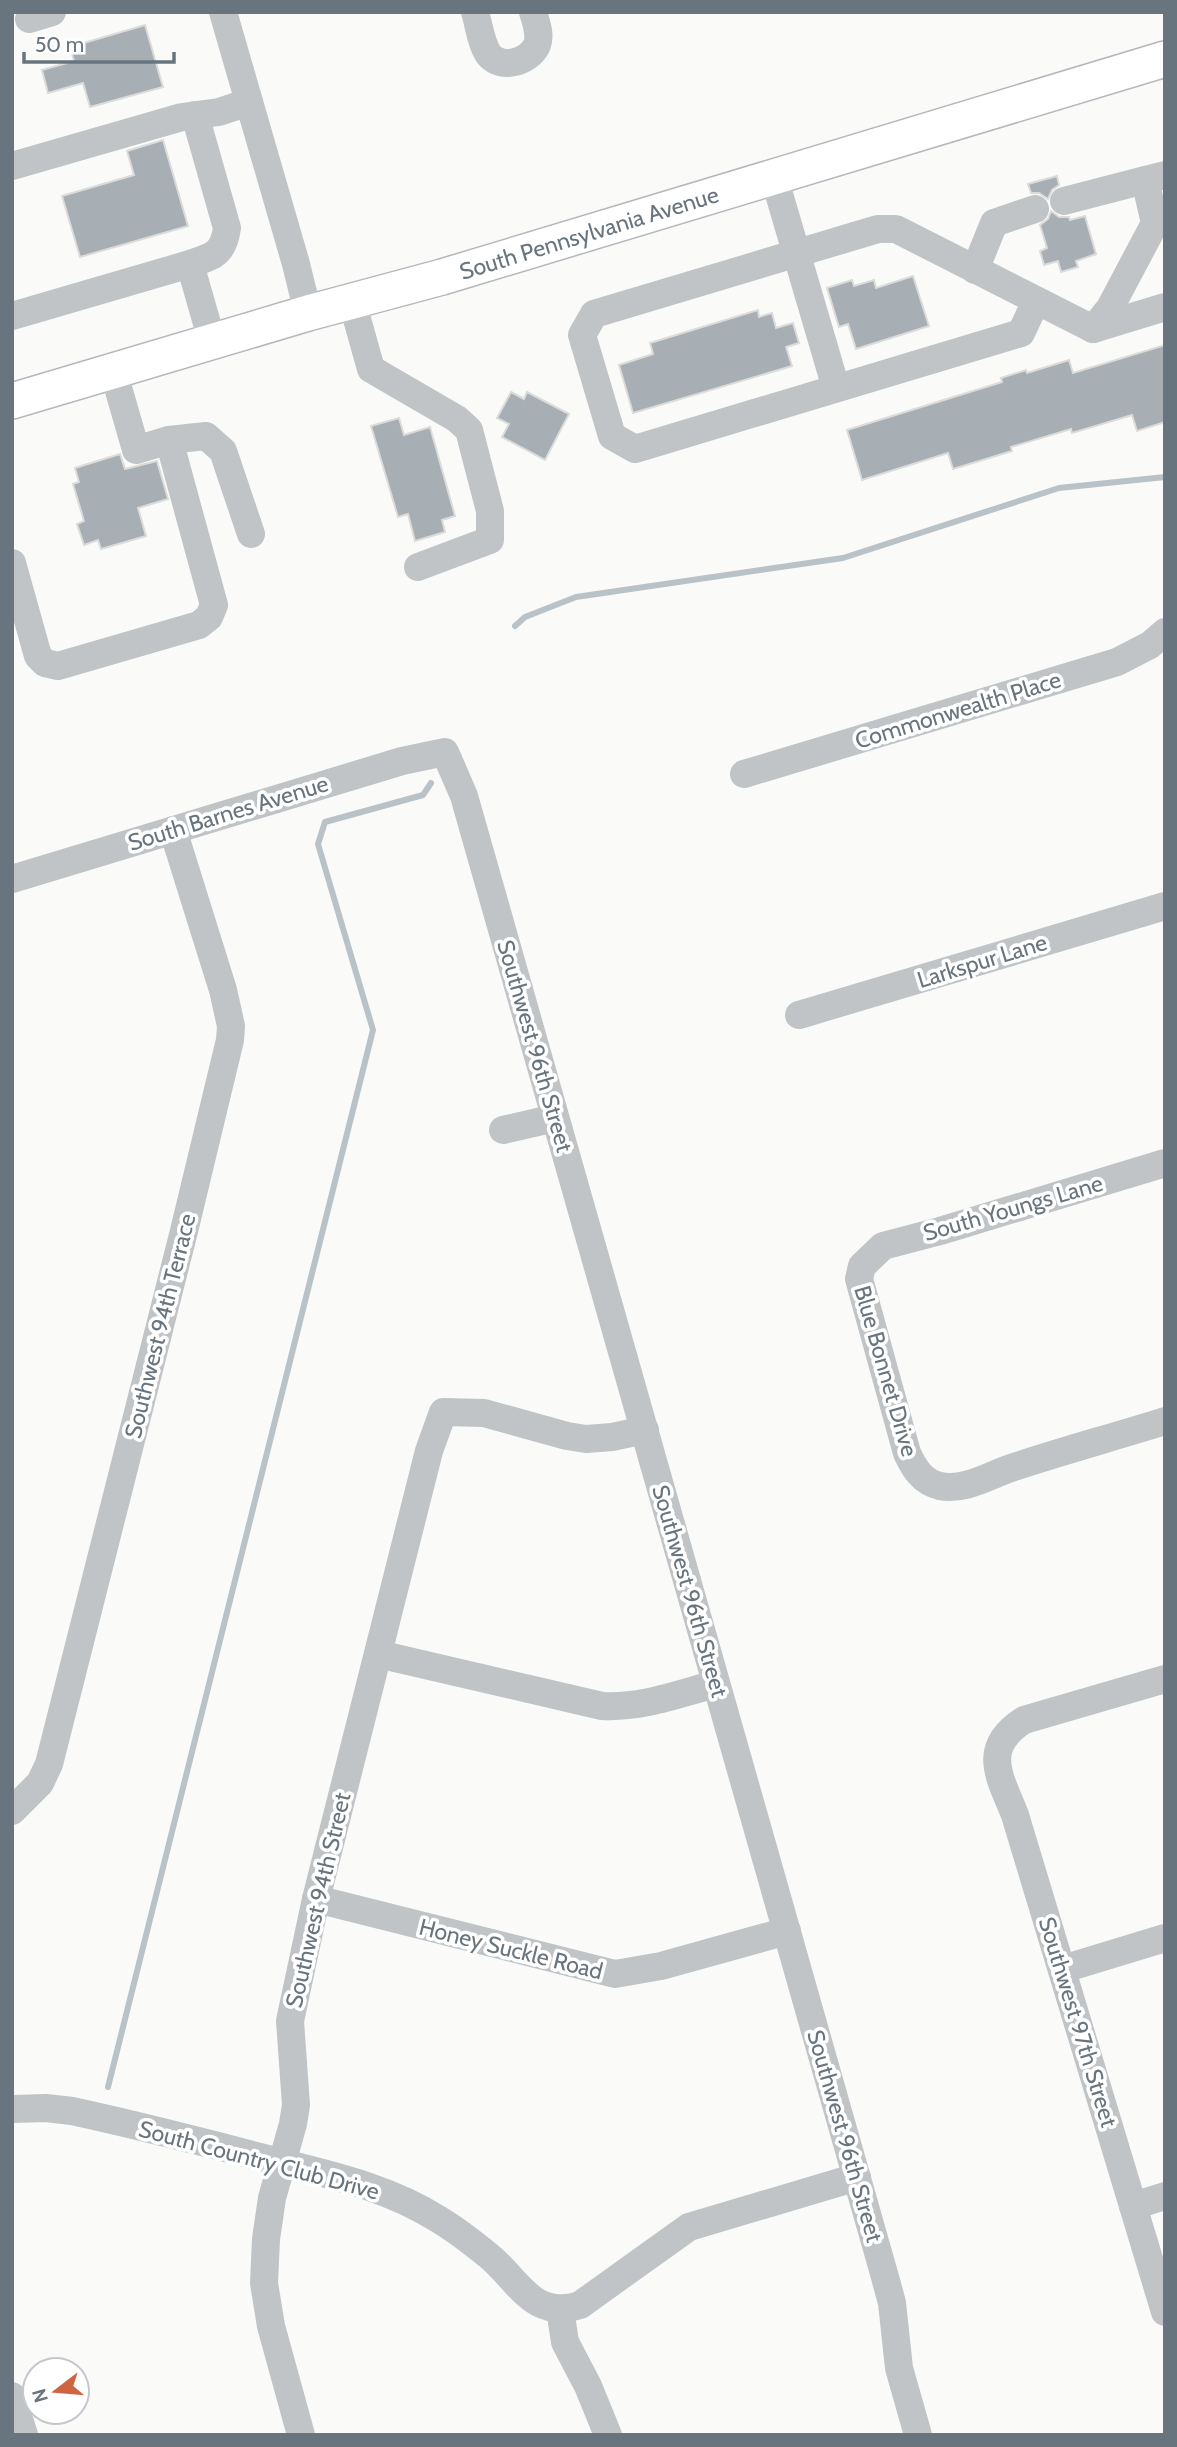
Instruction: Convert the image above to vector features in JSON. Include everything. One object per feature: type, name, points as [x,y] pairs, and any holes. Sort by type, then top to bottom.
[{"type":"main road","name":"South Pennsylvania Avenue","points":[[12,401],[1164,64]]},
{"type":"street","points":[[223,12],[308,313]]},
{"type":"street","points":[[475,12],[489,55],[495,60],[514,63],[531,54],[537,45],[539,36],[533,12]]},
{"type":"street","points":[[12,166],[182,117],[219,112],[249,102]]},
{"type":"street","points":[[12,316],[215,255],[225,243],[227,228],[195,115]]},
{"type":"street","points":[[774,177],[836,388]]},
{"type":"street","points":[[1064,201],[1155,178],[1155,223],[1110,308],[1093,329]]},
{"type":"street","points":[[975,270],[994,223],[1035,209]]},
{"type":"street","points":[[1036,301],[1021,333],[635,449],[612,436],[582,335],[594,314],[878,229],[896,229],[1093,329],[1165,307]]},
{"type":"street","points":[[190,264],[212,341]]},
{"type":"street","points":[[352,301],[371,369],[457,419],[470,430],[487,498],[490,540],[418,567]]},
{"type":"street","points":[[113,370],[136,450],[169,440],[206,436],[223,451],[251,534]]},
{"type":"street","points":[[12,564],[38,656],[45,663],[58,666],[199,625],[209,617],[214,605],[169,440]]},
{"type":"street","name":"Commonwealth Place","points":[[744,774],[1117,662],[1150,645],[1165,632]]},
{"type":"street","name":"South Barnes Avenue","points":[[12,879],[402,761],[445,752]]},
{"type":"street","name":"Southwest 96th Street","points":[[445,752],[464,796],[857,2177],[892,2303],[899,2368],[918,2435]]},
{"type":"street","name":"Southwest 94th Terrace","points":[[12,1811],[33,1793],[49,1764],[230,1040],[231,1026],[223,990],[173,830]]},
{"type":"street","name":"Larkspur Lane","points":[[799,1015],[1165,905]]},
{"type":"street","points":[[503,1130],[555,1118]]},
{"type":"street","name":"South Youngs Lane","points":[[866,1260],[883,1246],[1165,1163]]},
{"type":"street","name":"Blue Bonnet Drive","points":[[866,1260],[859,1274],[860,1290],[882,1355],[907,1454],[914,1468],[932,1484],[962,1486],[1010,1468],[1165,1421]]},
{"type":"street","name":"Southwest 94th Street","points":[[301,2435],[271,2326],[264,2283],[266,2239],[272,2198],[296,2105],[289,2021],[316,1899],[429,1451],[443,1412],[484,1413],[568,1436],[586,1438],[612,1437],[645,1430]]},
{"type":"street","points":[[377,1654],[602,1706],[650,1703],[716,1684]]},
{"type":"street","name":"Southwest 97th Street","points":[[1165,1679],[1024,1720],[1005,1734],[996,1768],[1015,1815],[1063,1969],[1165,2312]]},
{"type":"street","name":"Honey Suckle Road","points":[[316,1899],[615,1974],[661,1966],[787,1931]]},
{"type":"street","points":[[1063,1969],[1165,1938]]},
{"type":"street","name":"South Country Club Drive","points":[[12,2109],[28,2107],[72,2111],[348,2179],[407,2202],[438,2219],[490,2257],[532,2300],[545,2307],[560,2309]]},
{"type":"street","points":[[608,2435],[592,2395],[565,2342],[560,2309],[580,2305],[689,2227],[857,2177]]},
{"type":"street","points":[[1133,2206],[1165,2196]]},
{"type":"street","points":[[12,2396],[24,2435]]},
{"type":"building","points":[[145,25],[163,87],[90,107],[83,83],[48,93],[42,70],[74,61],[70,47]]},
{"type":"building","points":[[163,140],[188,226],[80,257],[62,196],[134,175],[127,151]]},
{"type":"building","points":[[1057,176],[1059,185],[1052,190],[1048,199],[1039,193],[1031,193],[1028,184]]},
{"type":"building","points":[[1051,211],[1059,217],[1069,217],[1070,220],[1085,216],[1096,254],[1076,261],[1078,267],[1061,272],[1058,261],[1044,265],[1040,251],[1047,248],[1040,225],[1048,219]]},
{"type":"building","points":[[913,276],[929,326],[856,349],[848,324],[839,327],[827,288],[852,280],[854,286],[874,280],[876,288]]},
{"type":"building","points":[[758,310],[759,317],[772,313],[776,328],[793,323],[799,343],[786,347],[792,366],[633,413],[619,365],[653,354],[650,343]]},
{"type":"building","points":[[1165,345],[1165,422],[1137,431],[1132,415],[1011,447],[1012,451],[953,469],[948,453],[862,480],[847,430],[1002,382],[1001,378],[1026,370],[1027,373],[1069,360],[1073,373]]},
{"type":"building","points":[[511,392],[524,399],[527,392],[569,414],[545,460],[502,437],[509,424],[497,418]]},
{"type":"building","points":[[399,418],[404,435],[430,427],[455,516],[442,520],[445,532],[415,541],[408,514],[398,517],[371,426]]},
{"type":"building","points":[[120,454],[125,469],[157,461],[168,499],[138,508],[146,536],[101,549],[98,540],[84,545],[77,524],[84,521],[73,484],[79,482],[75,468]]},
{"type":"waterway","points":[[515,626],[525,617],[576,597],[843,558],[1059,488],[1165,477]]},
{"type":"waterway","points":[[108,2087],[373,1030],[318,844],[325,822],[423,795],[431,783]]}]
